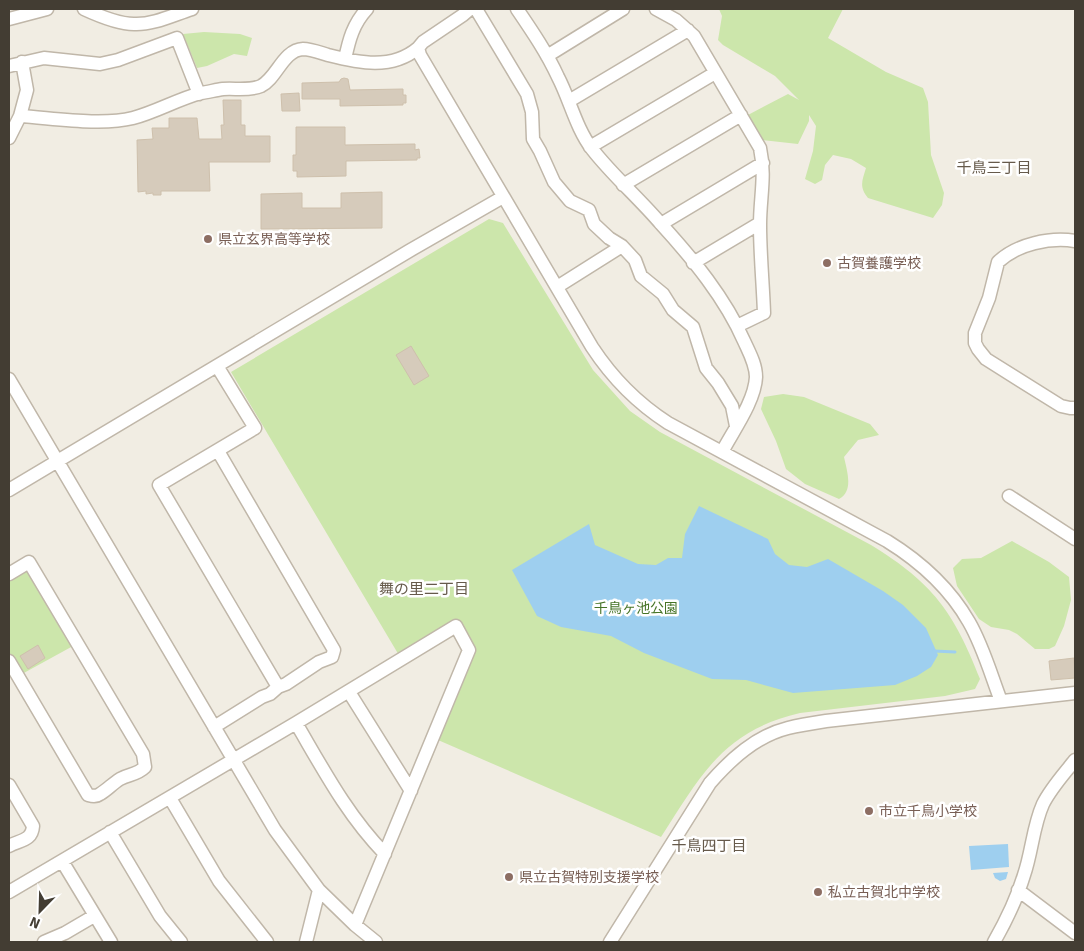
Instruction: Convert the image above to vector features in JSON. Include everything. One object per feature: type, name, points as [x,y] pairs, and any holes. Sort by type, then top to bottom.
[{"type":"street","points":[[9,19],[47,9]]},
{"type":"street","points":[[84,9],[132,24],[147,23],[192,9]]},
{"type":"street","points":[[345,59],[351,34],[358,18],[367,9]]},
{"type":"street","points":[[20,116],[108,122],[133,118],[198,94],[222,89],[260,86],[269,80],[288,57],[296,51],[303,49],[345,59],[382,63],[395,62],[409,56],[423,42],[470,9]]},
{"type":"street","points":[[476,9],[527,94],[532,112],[533,139],[554,182],[570,201],[589,210],[594,224],[609,238],[622,246],[635,260],[642,276],[663,294],[673,310],[693,327],[706,368],[732,406],[736,426]]},
{"type":"street","points":[[547,56],[623,9]]},
{"type":"street","points":[[656,9],[676,20],[694,36],[760,148],[764,181],[760,223],[764,313],[738,326]]},
{"type":"street","points":[[520,10],[547,56],[590,147],[607,168],[661,224],[720,297],[738,326],[754,363],[756,376],[748,404],[722,452]]},
{"type":"street","points":[[569,101],[688,30]]},
{"type":"street","points":[[9,66],[44,58],[100,64],[118,60],[177,38],[198,94]]},
{"type":"street","points":[[418,48],[420,55],[503,197],[597,354],[627,391],[648,410],[668,424],[887,541],[908,554],[932,573],[969,622],[1001,701]]},
{"type":"street","points":[[9,138],[20,116],[27,90],[22,62]]},
{"type":"street","points":[[590,147],[715,73]]},
{"type":"street","points":[[623,185],[741,115]]},
{"type":"street","points":[[661,224],[763,163]]},
{"type":"street","points":[[9,490],[503,197]]},
{"type":"street","points":[[693,263],[760,223]]},
{"type":"street","points":[[1075,241],[1064,240],[1028,244],[1009,252],[1001,259],[998,262],[989,298],[975,333],[978,349],[986,359],[1061,406],[1075,408]]},
{"type":"street","points":[[557,287],[622,246]]},
{"type":"street","points":[[217,366],[255,428],[159,485],[278,686]]},
{"type":"street","points":[[9,379],[275,830],[319,890],[355,925],[376,942]]},
{"type":"street","points":[[214,727],[319,662],[332,658],[334,654],[333,647],[218,451]]},
{"type":"street","points":[[1009,496],[1075,539]]},
{"type":"street","points":[[9,574],[28,562],[143,754],[144,766],[136,774],[122,778],[99,795],[93,797],[88,795],[9,661]]},
{"type":"street","points":[[9,892],[350,692],[456,626],[470,650],[355,925]]},
{"type":"street","points":[[350,692],[411,791]]},
{"type":"street","points":[[610,942],[710,784],[729,762],[766,736],[788,728],[826,721],[1075,693]]},
{"type":"street","points":[[296,723],[338,796],[358,824],[384,854]]},
{"type":"street","points":[[994,942],[1024,875],[1044,802],[1075,760]]},
{"type":"street","points":[[9,785],[33,826],[29,837],[9,846]]},
{"type":"street","points":[[170,798],[219,881],[267,942]]},
{"type":"street","points":[[110,832],[160,916],[181,942]]},
{"type":"street","points":[[62,861],[111,942]]},
{"type":"street","points":[[308,941],[319,890]]},
{"type":"street","points":[[1018,890],[1075,933]]},
{"type":"street","points":[[44,942],[65,933],[94,916]]},
{"type":"green space","points":[[719,9],[843,9],[828,38],[886,72],[923,88],[928,102],[931,155],[944,193],[942,205],[933,218],[868,198],[862,184],[866,168],[851,159],[833,155],[825,165],[822,180],[815,184],[805,179],[813,151],[816,126],[809,115],[809,121],[798,144],[762,140],[746,116],[788,94],[799,100],[775,76],[723,45],[718,40],[722,16]]},
{"type":"green space","points":[[204,32],[240,34],[252,38],[247,56],[234,54],[207,66],[197,68],[183,34]]},
{"type":"green space","name":"千鳥ヶ池公園","points":[[489,219],[503,223],[593,370],[630,411],[660,432],[871,545],[911,573],[939,601],[961,635],[980,679],[975,689],[945,696],[800,713],[751,731],[717,758],[702,775],[661,837],[438,740],[474,649],[459,621],[400,657],[231,372]]},
{"type":"green space","points":[[783,394],[804,397],[870,424],[879,435],[858,440],[844,457],[848,474],[848,486],[847,491],[839,499],[805,484],[786,469],[776,441],[761,409],[764,397]]},
{"type":"green space","points":[[1012,541],[1049,562],[1069,577],[1071,600],[1064,626],[1055,646],[1049,649],[1035,649],[1017,634],[1009,630],[991,627],[979,619],[957,586],[953,568],[962,559],[981,558]]},
{"type":"green space","points":[[24,569],[29,570],[73,646],[22,674],[9,652],[9,578]]},
{"type":"water","points":[[699,506],[768,539],[775,554],[789,565],[807,567],[828,559],[883,591],[903,605],[926,628],[938,655],[931,667],[917,676],[895,685],[793,693],[746,680],[712,679],[644,653],[611,636],[561,627],[537,616],[512,570],[589,524],[595,545],[638,564],[656,565],[668,558],[682,558],[685,534]]},
{"type":"water","points":[[1008,844],[1009,867],[971,870],[969,846]]},
{"type":"water","points":[[1008,872],[1006,879],[1000,881],[995,878],[993,873]]},
{"type":"building","points":[[344,78],[348,79],[350,90],[403,89],[403,95],[406,95],[406,103],[403,103],[403,105],[340,106],[340,99],[302,99],[302,83],[339,82]]},
{"type":"building","points":[[299,93],[300,111],[282,111],[281,94]]},
{"type":"building","points":[[223,100],[241,100],[241,125],[245,125],[245,136],[270,136],[270,162],[209,162],[210,191],[161,191],[161,195],[146,194],[146,191],[138,192],[137,140],[153,139],[152,128],[169,128],[169,118],[197,118],[199,139],[222,139],[221,125],[224,125]]},
{"type":"building","points":[[296,127],[345,127],[345,145],[415,144],[415,150],[419,149],[420,158],[417,158],[417,160],[346,161],[346,176],[297,177],[297,171],[293,171],[293,155],[296,155]]},
{"type":"building","points":[[382,192],[382,228],[261,229],[261,194],[302,193],[302,208],[341,208],[341,193]]},
{"type":"building","points":[[411,346],[429,376],[414,385],[396,355]]},
{"type":"building","points":[[38,645],[45,658],[28,669],[20,656]]},
{"type":"building","points":[[1074,658],[1075,678],[1051,680],[1049,661]]},
{"type":"waterway","points":[[934,651],[955,652]]},
{"type":"place","name":"県立玄界高等学校","points":[[208,239]]},
{"type":"place","name":"古賀養護学校","points":[[827,263]]},
{"type":"place","name":"市立千鳥小学校","points":[[869,811]]},
{"type":"place","name":"県立古賀特別支援学校","points":[[509,877]]},
{"type":"place","name":"私立古賀北中学校","points":[[818,892]]},
{"type":"district","name":"千鳥三丁目","points":[[994,168]]},
{"type":"district","name":"舞の里二丁目","points":[[424,589]]},
{"type":"district","name":"千鳥四丁目","points":[[709,846]]}]
